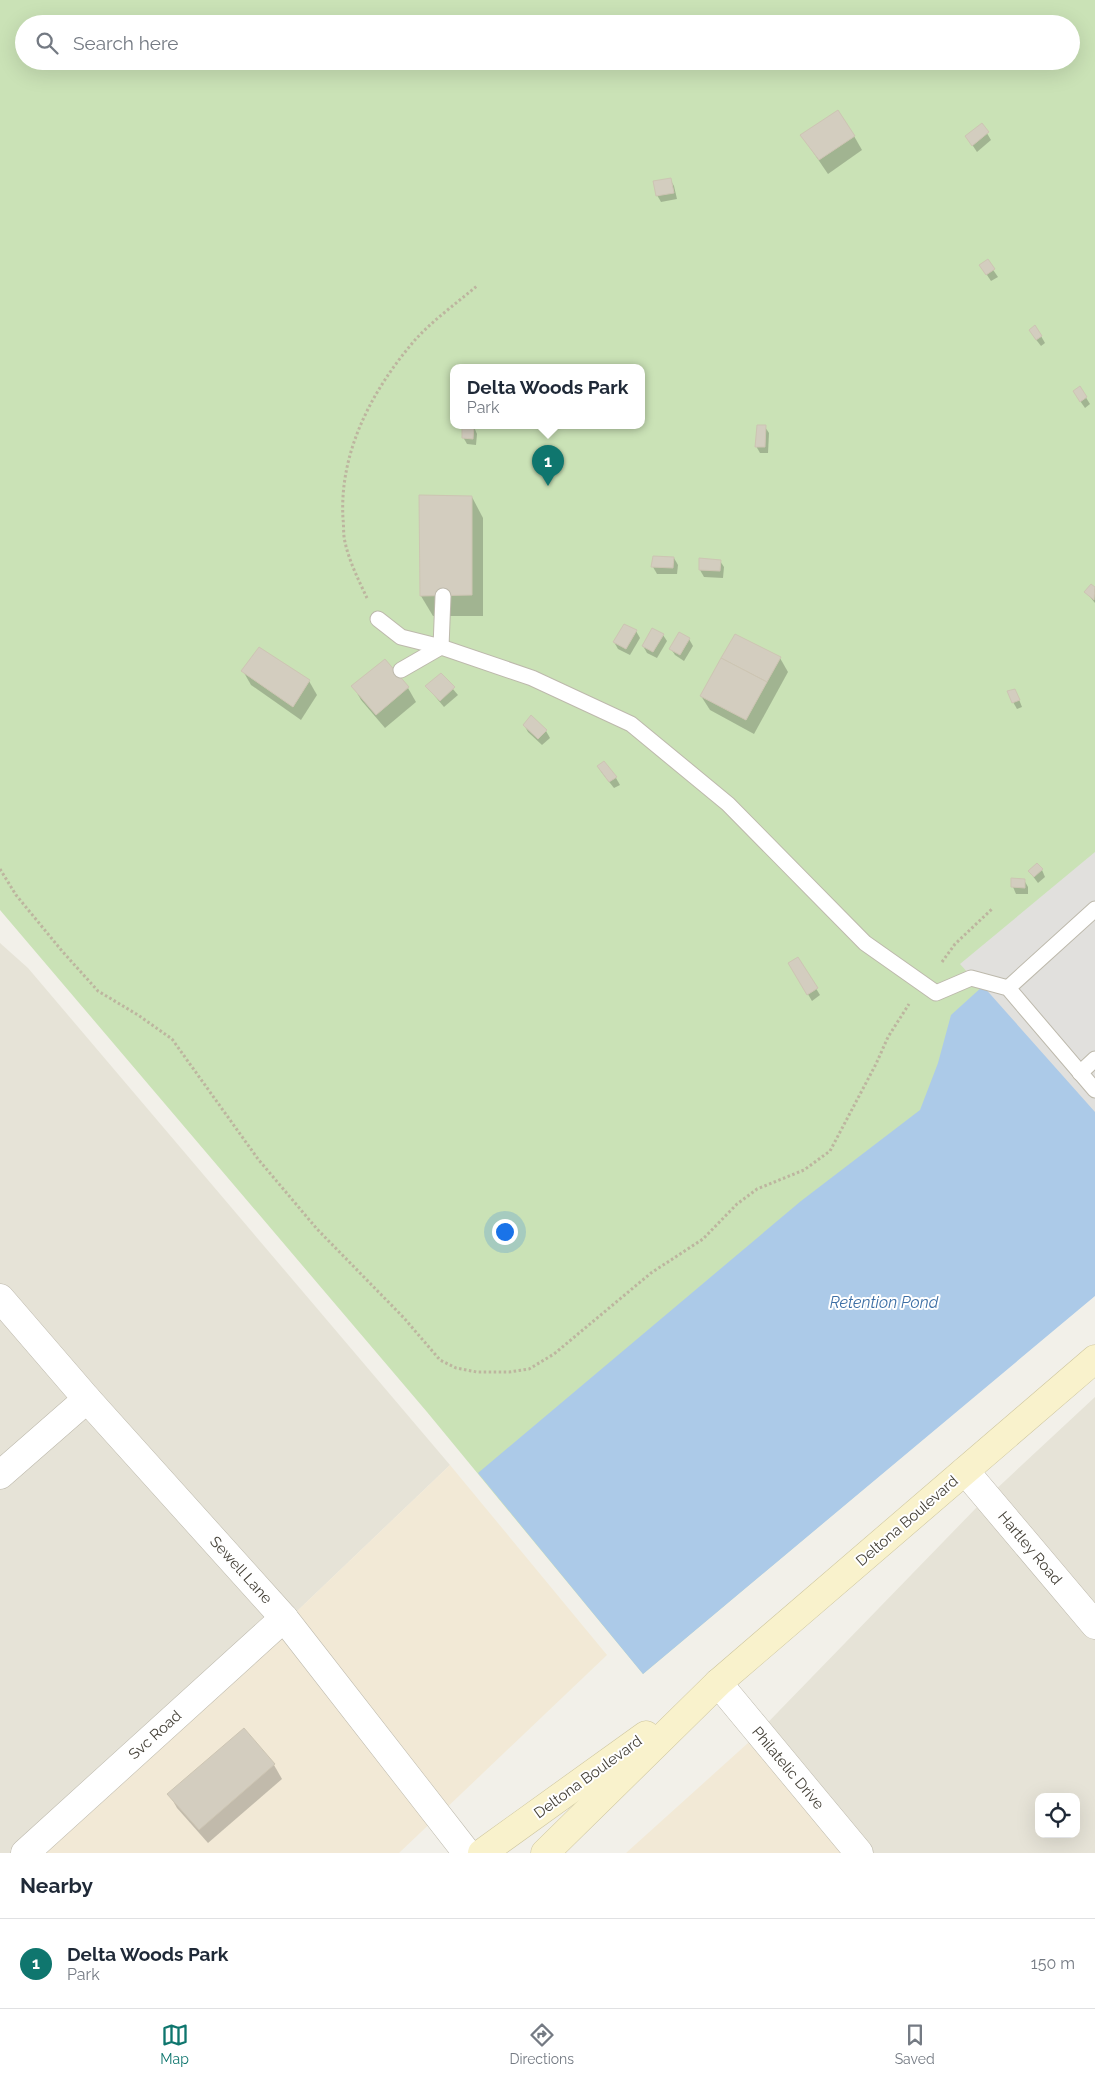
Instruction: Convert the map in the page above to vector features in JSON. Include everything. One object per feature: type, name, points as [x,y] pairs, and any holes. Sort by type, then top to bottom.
[{"type":"main road","name":"Deltona Boulevard","points":[[545,1853],[718,1683],[1095,1359]]},
{"type":"main road","name":"Deltona Boulevard","points":[[482,1853],[718,1683]]},
{"type":"street","name":"Sewell Lane","points":[[0,1298],[87,1399],[284,1618],[467,1853]]},
{"type":"street","points":[[0,1475],[87,1399]]},
{"type":"street","name":"Hartley Road","points":[[965,1471],[1095,1625]]},
{"type":"street","name":"Svc Road","points":[[25,1853],[284,1618]]},
{"type":"street","name":"Philatelic Drive","points":[[718,1683],[859,1853]]},
{"type":"lane","points":[[441,647],[443,596]]},
{"type":"lane","points":[[378,619],[401,637],[441,647],[532,678],[631,724],[728,804],[865,943],[936,993],[971,978],[1008,988],[1095,1090]]},
{"type":"lane","points":[[400,670],[441,647]]},
{"type":"lane","points":[[1008,988],[1095,909]]},
{"type":"lane","points":[[1080,1073],[1095,1059]]},
{"type":"path","points":[[378,619],[359,582],[345,542],[342,505],[347,461],[360,424],[381,385],[415,340],[478,285]]},
{"type":"path","points":[[0,868],[16,895],[98,991],[138,1015],[172,1039],[258,1159],[317,1229],[404,1318],[440,1360],[456,1368],[477,1372],[510,1372],[529,1369],[554,1354],[651,1273],[704,1239],[737,1204],[757,1189],[804,1170],[830,1151],[888,1037],[912,998],[955,944],[992,909]]},
{"type":"shaded area","points":[[1095,852],[1095,1114],[960,964]]},
{"type":"shaded area","points":[[0,943],[28,968],[450,1465],[44,1853],[0,1853]]},
{"type":"shaded area","points":[[1095,1397],[1095,1853],[858,1853],[748,1743],[978,1506]]},
{"type":"shaded area","points":[[450,1465],[607,1655],[399,1853],[44,1853]]},
{"type":"shaded area","points":[[748,1743],[858,1853],[626,1853]]},
{"type":"green space","points":[[0,0],[1095,0],[1095,1295],[643,1674],[427,1412],[0,910]]},
{"type":"water","name":"Retention Pond","points":[[983,986],[1095,1112],[1095,1296],[643,1674],[478,1473],[801,1201],[920,1110],[938,1063],[951,1015]]},
{"type":"building","points":[[838,110],[855,136],[819,160],[800,135]]},
{"type":"building","points":[[982,123],[989,132],[972,146],[965,136]]},
{"type":"building","points":[[671,178],[674,193],[656,196],[653,181]]},
{"type":"building","points":[[988,259],[995,269],[986,275],[979,265]]},
{"type":"building","points":[[1035,325],[1042,336],[1036,340],[1029,330]]},
{"type":"building","points":[[1080,386],[1087,397],[1080,402],[1073,391]]},
{"type":"building","points":[[757,425],[766,425],[765,447],[755,447]]},
{"type":"building","points":[[462,429],[474,429],[473,439],[462,438]]},
{"type":"building","points":[[419,495],[472,496],[472,595],[420,596]]},
{"type":"building","points":[[653,556],[674,557],[673,568],[651,567]]},
{"type":"building","points":[[699,558],[721,560],[720,571],[699,570]]},
{"type":"building","points":[[1091,584],[1095,587],[1094,600],[1084,592]]},
{"type":"building","points":[[624,624],[637,630],[626,649],[613,642]]},
{"type":"building","points":[[652,628],[664,634],[653,652],[642,646]]},
{"type":"building","points":[[679,632],[690,638],[680,655],[669,649]]},
{"type":"building","points":[[735,634],[781,657],[767,682],[721,658]]},
{"type":"building","points":[[259,647],[310,680],[293,707],[241,671]]},
{"type":"building","points":[[721,658],[767,682],[746,720],[700,696]]},
{"type":"building","points":[[385,659],[409,687],[376,715],[351,686]]},
{"type":"building","points":[[441,673],[455,687],[440,701],[425,686]]},
{"type":"building","points":[[1015,689],[1020,700],[1012,703],[1007,691]]},
{"type":"building","points":[[531,715],[547,730],[538,739],[523,725]]},
{"type":"building","points":[[604,761],[617,777],[609,782],[597,766]]},
{"type":"building","points":[[1037,863],[1043,869],[1034,877],[1028,871]]},
{"type":"building","points":[[1011,878],[1025,879],[1025,888],[1011,887]]},
{"type":"building","points":[[798,957],[818,988],[807,995],[788,963]]},
{"type":"building","points":[[244,1728],[275,1764],[199,1830],[167,1794]]},
{"type":"place","name":"Delta Woods Park","points":[[548,486]]}]
